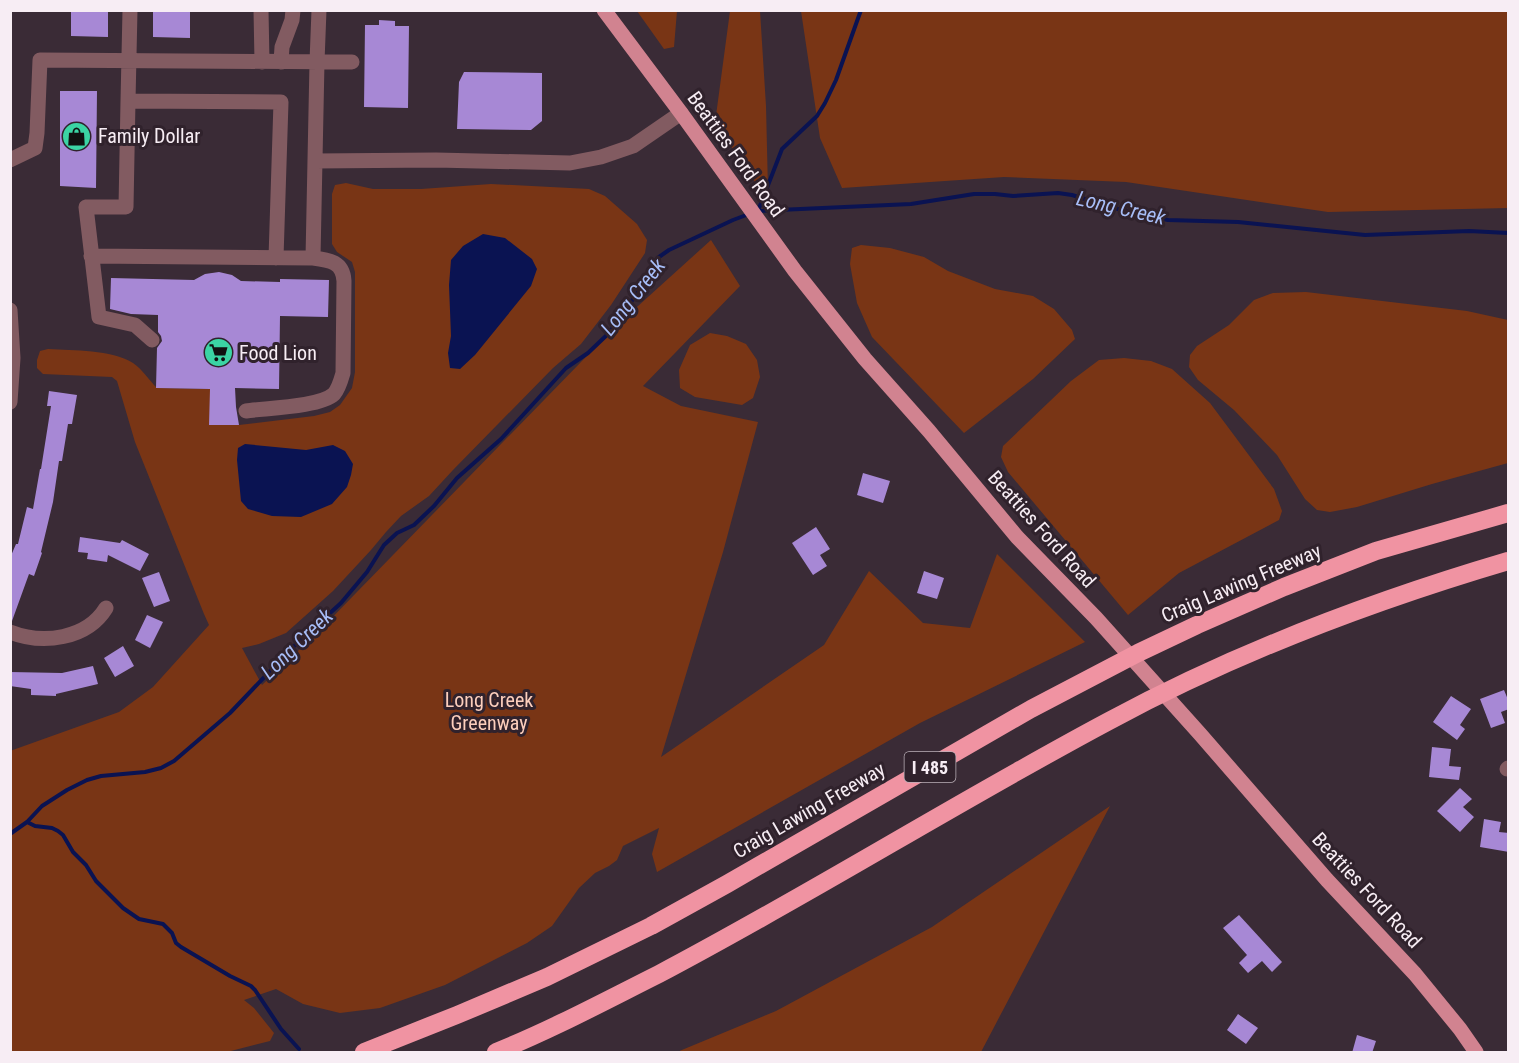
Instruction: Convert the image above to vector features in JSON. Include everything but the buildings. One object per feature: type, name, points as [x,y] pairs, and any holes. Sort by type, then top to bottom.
[{"type":"highway","name":"Craig Lawing Freeway","points":[[364,1053],[547,976],[651,926],[1031,709],[1197,625],[1284,587],[1376,551],[1509,513]]},
{"type":"highway","name":"I 485","points":[[495,1053],[610,999],[721,941],[1037,760],[1112,719],[1196,678],[1321,623],[1509,561]]},
{"type":"main road","name":"Beatties Ford Road","points":[[604,10],[795,271],[854,346],[929,431],[1017,537],[1096,618],[1327,880],[1415,974],[1460,1029],[1476,1053]]},
{"type":"street","points":[[130,10],[126,207],[86,207],[99,317],[135,325],[152,340]]},
{"type":"street","points":[[261,10],[262,62]]},
{"type":"street","points":[[281,62],[282,46],[292,20],[293,10]]},
{"type":"street","points":[[313,258],[319,10]]},
{"type":"street","points":[[10,160],[35,148],[40,60],[352,62]]},
{"type":"street","points":[[128,101],[280,102],[276,258]]},
{"type":"street","points":[[315,161],[436,160],[570,163],[601,157],[633,146],[681,113]]},
{"type":"street","points":[[91,256],[313,258],[338,265],[344,271],[343,373],[340,386],[333,395],[318,403],[246,411]]},
{"type":"street","points":[[10,310],[13,358],[10,402]]},
{"type":"street","points":[[10,632],[32,638],[62,637],[78,632],[93,623],[106,608]]},
{"type":"green space","points":[[637,11],[677,11],[674,47],[664,49]]},
{"type":"green space","points":[[730,11],[760,11],[768,190],[757,185],[715,123]]},
{"type":"green space","points":[[801,11],[1508,11],[1508,208],[1328,212],[1126,182],[1004,177],[842,188],[820,138]]},
{"type":"green space","name":"Long Creek Greenway","points":[[346,183],[373,189],[421,189],[491,184],[589,189],[605,196],[637,224],[647,240],[645,253],[611,305],[581,344],[553,368],[429,496],[401,516],[333,591],[286,633],[242,648],[262,685],[318,632],[617,325],[711,240],[740,286],[643,386],[681,406],[758,422],[723,552],[661,757],[824,645],[869,571],[923,623],[970,628],[997,554],[1085,642],[920,723],[657,872],[652,854],[659,828],[623,846],[617,860],[595,873],[579,888],[552,926],[527,943],[445,985],[380,1008],[340,1013],[303,1004],[276,989],[244,1000],[254,1008],[274,1033],[270,1041],[227,1052],[11,1052],[10,751],[119,712],[153,687],[209,625],[135,442],[117,381],[112,377],[43,374],[37,368],[40,351],[48,349],[114,355],[136,365],[157,388],[210,389],[210,425],[239,425],[330,412],[340,405],[352,388],[355,372],[355,272],[352,262],[337,252],[332,244],[332,194],[335,185]]},
{"type":"green space","points":[[861,245],[890,248],[924,257],[948,271],[995,289],[1033,296],[1054,309],[1072,330],[1075,339],[1033,379],[964,433],[872,337],[857,303],[850,264],[852,248]]},
{"type":"green space","points":[[1306,292],[1467,311],[1508,320],[1508,463],[1357,507],[1330,512],[1317,510],[1305,499],[1277,455],[1234,410],[1198,380],[1189,367],[1190,355],[1197,346],[1229,325],[1254,300],[1273,293]]},
{"type":"green space","points":[[710,333],[727,336],[746,344],[757,360],[760,377],[753,398],[742,405],[695,397],[680,388],[679,370],[690,345]]},
{"type":"green space","points":[[1124,358],[1151,361],[1172,369],[1210,403],[1274,489],[1282,511],[1279,520],[1179,573],[1128,615],[1008,472],[1001,457],[1003,446],[1071,381],[1099,360]]},
{"type":"green space","points":[[1110,806],[981,1052],[677,1052],[776,1011],[932,927]]},
{"type":"shaded area","points":[[483,234],[505,238],[532,259],[537,269],[531,286],[475,355],[460,369],[450,368],[448,353],[451,336],[449,285],[451,260],[463,246]]},
{"type":"shaded area","points":[[245,444],[306,450],[333,445],[345,451],[353,464],[347,487],[332,504],[301,517],[272,516],[248,509],[241,501],[237,460],[238,448]]},
{"type":"waterway","points":[[758,211],[782,149],[817,116],[825,103],[836,80],[861,10]]},
{"type":"waterway","name":"Long Creek","points":[[756,211],[911,204],[974,194],[1013,196],[1058,193],[1168,220],[1238,222],[1365,235],[1469,231],[1508,233]]},
{"type":"waterway","name":"Long Creek","points":[[10,834],[27,822],[42,806],[87,780],[101,776],[145,772],[161,768],[174,761],[230,713],[293,647],[341,603],[367,572],[384,545],[397,533],[414,525],[434,506],[457,478],[501,439],[566,368],[588,353],[609,333],[659,257],[669,250],[749,214]]},
{"type":"waterway","points":[[27,822],[35,826],[52,828],[63,835],[96,881],[123,908],[139,919],[163,924],[181,947],[251,986],[281,1029],[299,1049]]},
{"type":"place","name":"Family Dollar","points":[[77,136]]},
{"type":"place","name":"Food Lion","points":[[218,353]]}]
